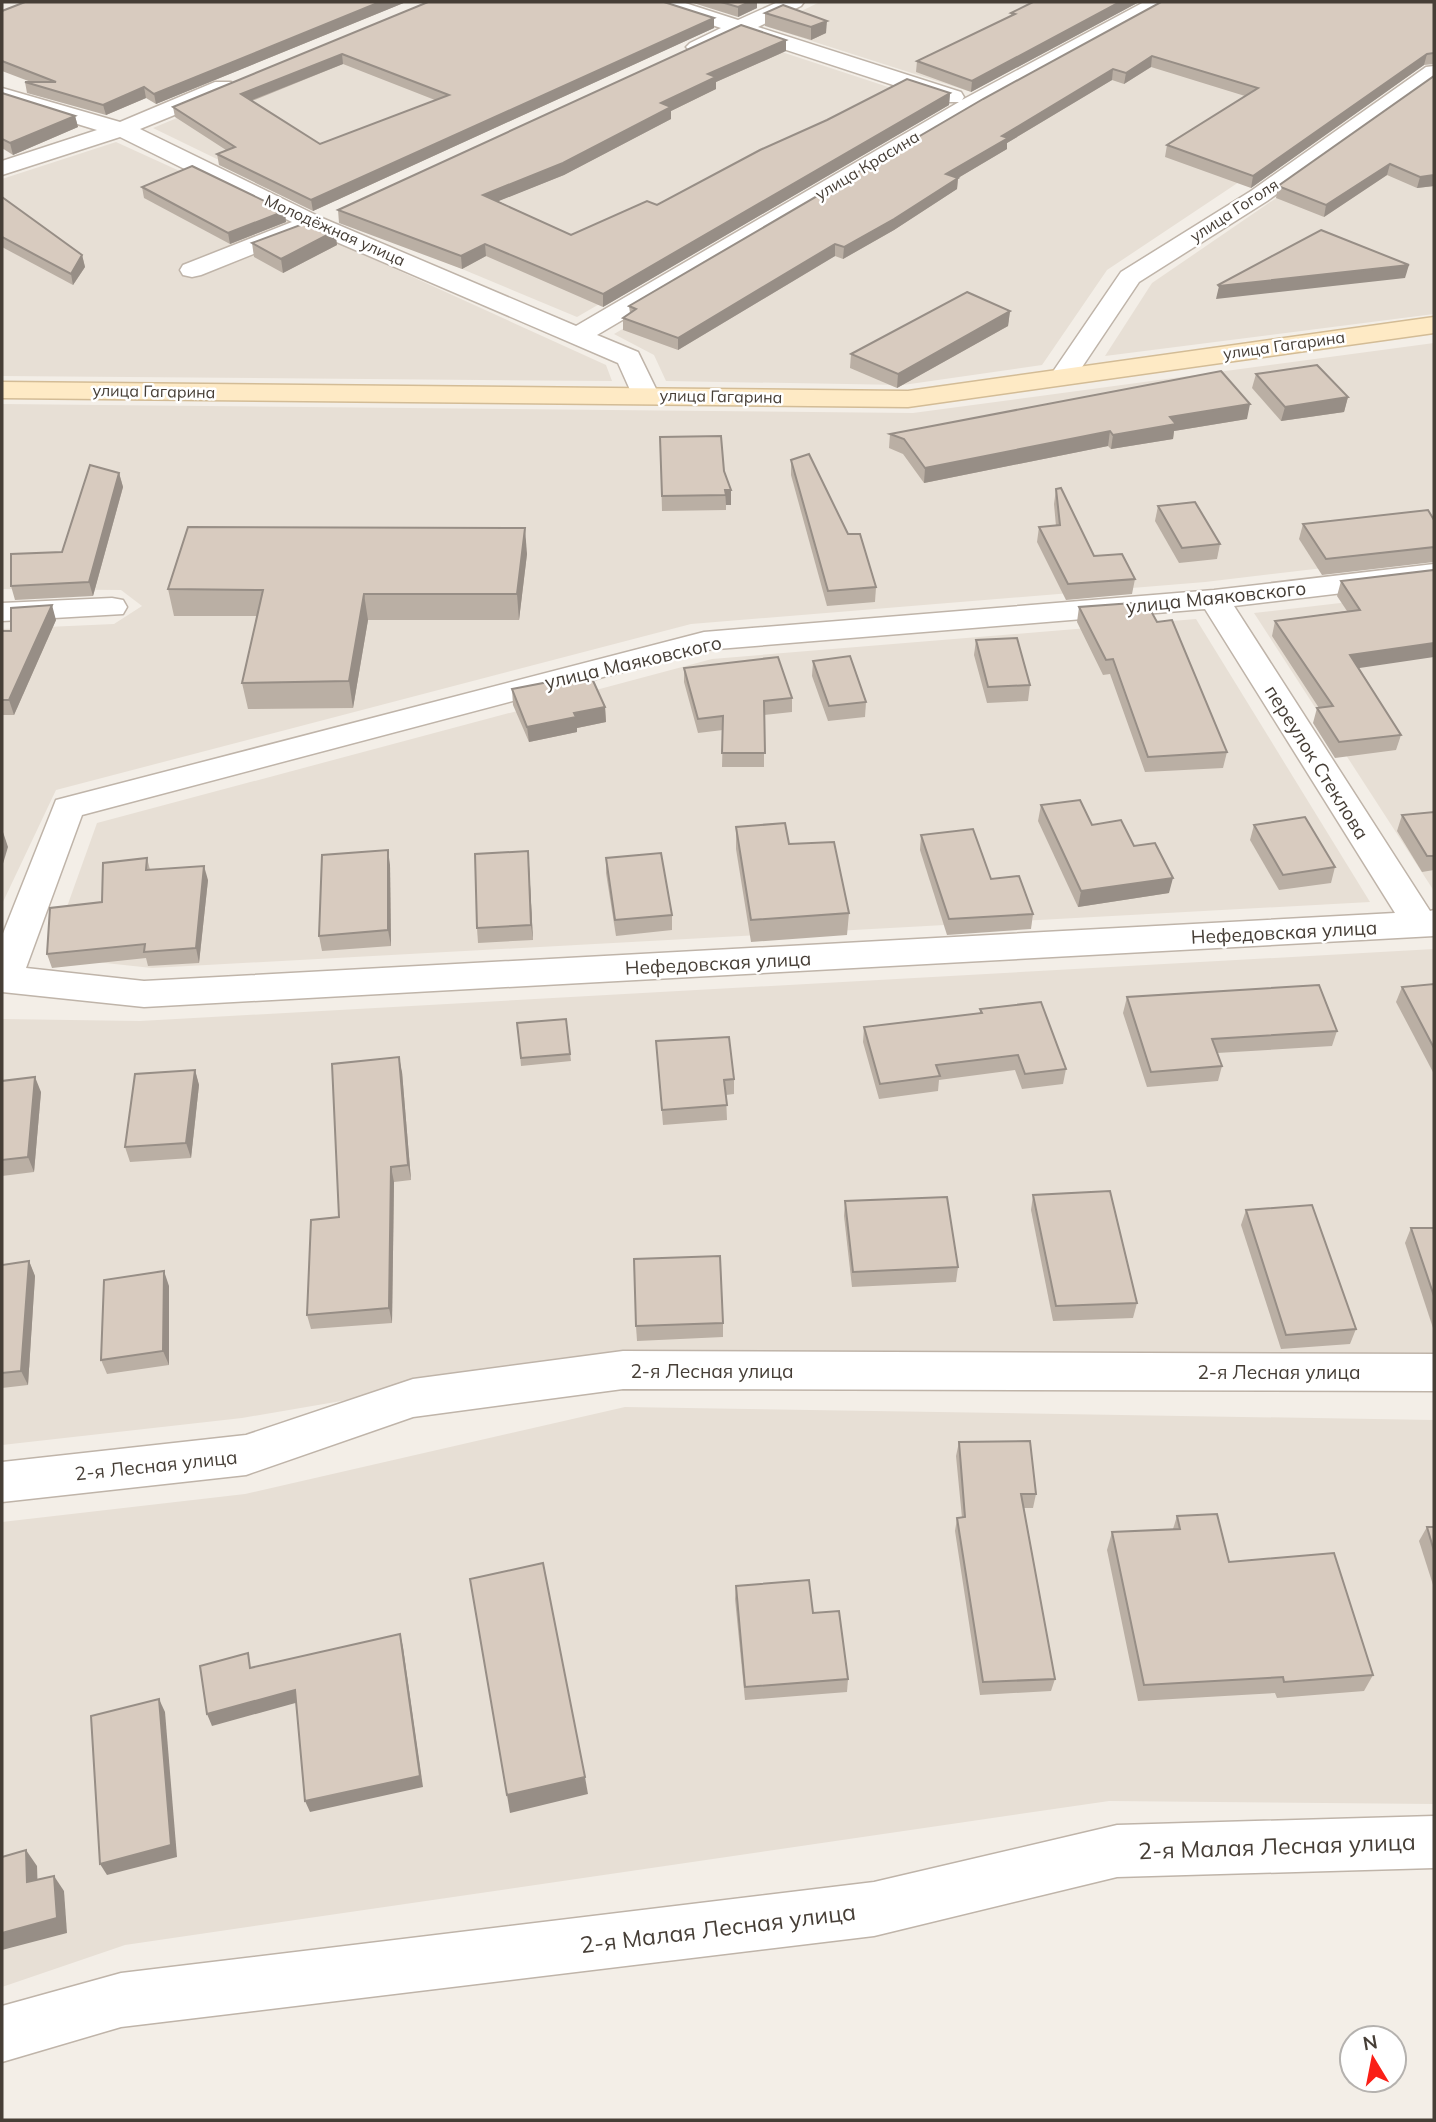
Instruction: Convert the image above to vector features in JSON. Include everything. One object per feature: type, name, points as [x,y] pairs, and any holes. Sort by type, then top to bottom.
[{"type":"main road","name":"улица Гагарина","points":[[2,390],[908,399],[1434,325]]},
{"type":"street","points":[[662,2],[973,103]]},
{"type":"street","points":[[677,56],[794,2]]},
{"type":"street","name":"улица Красина","points":[[579,335],[973,103],[1159,2]]},
{"type":"street","name":"улица Гоголя","points":[[1063,376],[1129,277],[1259,196],[1434,72]]},
{"type":"street","points":[[2,168],[122,129],[237,81]]},
{"type":"street","name":"Молодёжная улица","points":[[2,94],[73,117],[122,129],[313,223],[629,358],[645,395]]},
{"type":"street","points":[[192,270],[338,211]]},
{"type":"street","name":"улица Маяковского","points":[[3,979],[68,808],[704,641],[1214,599],[1434,573]]},
{"type":"street","name":"переулок Стеклова","points":[[1214,599],[1427,924]]},
{"type":"street","points":[[2,612],[112,607]]},
{"type":"street","name":"Нефедовская улица","points":[[3,979],[144,994],[1427,924]]},
{"type":"street","name":"2-я Лесная улица","points":[[2,1482],[247,1455],[413,1398],[623,1370],[1434,1373]]},
{"type":"street","name":"2-я Малая Лесная улица","points":[[2,2034],[121,2000],[874,1909],[1117,1851],[1434,1842]]},
{"type":"shaded area","points":[[455,2],[631,2],[316,207],[153,128]]},
{"type":"shaded area","points":[[820,2],[1133,2],[968,91],[768,27]]},
{"type":"shaded area","points":[[1189,2],[1419,2],[1434,52],[1107,270],[1042,365],[903,385],[666,381],[654,355],[614,334]]},
{"type":"shaded area","points":[[742,39],[943,105],[577,317],[347,221]]},
{"type":"shaded area","points":[[1434,90],[1434,314],[1105,356],[1152,283]]},
{"type":"shaded area","points":[[116,142],[606,365],[612,381],[2,376],[2,179]]},
{"type":"shaded area","points":[[1434,343],[1434,555],[1205,582],[691,624],[56,790],[2,904],[2,629],[114,624],[142,606],[121,590],[2,589],[2,404],[913,413]]},
{"type":"shaded area","points":[[1434,592],[1434,891],[1254,613]]},
{"type":"shaded area","points":[[1196,619],[1370,902],[152,968],[49,957],[97,823],[712,659]]},
{"type":"shaded area","points":[[1434,949],[1434,1359],[615,1354],[242,1418],[2,1445],[2,1019],[140,1021]]},
{"type":"shaded area","points":[[625,1407],[1434,1420],[1434,1804],[1109,1801],[125,1945],[2,1987],[2,1522],[245,1494]]},
{"type":"building","points":[[25,2],[380,2],[154,94],[144,87],[103,105],[25,82],[56,82],[2,61],[2,11]]},
{"type":"building","points":[[428,2],[664,2],[714,18],[311,200],[217,154],[235,147],[173,107]],"holes":[[[342,54],[449,95],[320,144],[241,94]]]},
{"type":"building","points":[[721,2],[750,2],[738,7]]},
{"type":"building","points":[[1033,2],[1120,2],[972,81],[917,61],[1015,14],[1011,13]]},
{"type":"building","points":[[1161,2],[1434,2],[1434,53],[1427,54],[1253,176],[1167,145],[1258,88],[1152,56],[1126,73],[1113,69],[1002,136],[1008,138],[946,174],[958,178],[894,219],[844,247],[835,244],[678,338],[623,318],[636,309],[629,306],[983,99]]},
{"type":"building","points":[[783,5],[827,21],[811,27],[765,13]]},
{"type":"building","points":[[741,25],[786,40],[708,74],[716,77],[661,103],[671,107],[563,163],[483,195],[571,235],[647,201],[657,205],[760,150],[827,120],[907,79],[950,93],[603,294],[485,244],[461,256],[338,210]]},
{"type":"building","points":[[1434,76],[1434,175],[1420,177],[1390,164],[1326,205],[1278,186]]},
{"type":"building","points":[[2,93],[75,116],[10,143],[2,139]]},
{"type":"building","points":[[192,166],[285,211],[228,233],[142,187]]},
{"type":"building","points":[[2,197],[82,255],[71,274],[2,237]]},
{"type":"building","points":[[311,221],[335,231],[281,259],[252,243]]},
{"type":"building","points":[[1321,230],[1409,265],[1218,285]]},
{"type":"building","points":[[967,292],[1010,311],[898,374],[851,354]]},
{"type":"building","points":[[1317,365],[1348,397],[1285,407],[1256,374]]},
{"type":"building","points":[[1221,371],[1250,404],[1170,417],[1176,424],[1113,435],[1110,431],[925,468],[904,439],[890,434]]},
{"type":"building","points":[[721,436],[724,471],[731,490],[725,490],[726,495],[662,496],[660,437]]},
{"type":"building","points":[[809,454],[848,534],[860,534],[876,587],[828,591],[791,460]]},
{"type":"building","points":[[90,465],[119,473],[89,582],[11,586],[11,554],[62,552]]},
{"type":"building","points":[[1061,488],[1094,556],[1122,554],[1135,579],[1068,584],[1039,527],[1060,525],[1056,489]]},
{"type":"building","points":[[1195,502],[1220,544],[1182,548],[1158,506]]},
{"type":"building","points":[[1428,510],[1434,520],[1434,547],[1326,559],[1303,524]]},
{"type":"building","points":[[188,527],[525,528],[517,594],[364,594],[349,681],[242,683],[263,590],[168,589]]},
{"type":"building","points":[[1434,570],[1434,643],[1350,655],[1401,735],[1339,742],[1317,708],[1333,706],[1275,621],[1360,610],[1341,581]]},
{"type":"building","points":[[1146,602],[1157,622],[1172,620],[1227,752],[1148,757],[1113,659],[1106,660],[1079,607]]},
{"type":"building","points":[[52,605],[9,700],[2,700],[2,631],[11,631],[11,608]]},
{"type":"building","points":[[1017,638],[1030,685],[988,687],[976,640]]},
{"type":"building","points":[[850,656],[866,702],[829,706],[813,661]]},
{"type":"building","points":[[778,657],[792,698],[764,701],[765,753],[722,753],[723,716],[698,719],[684,668]]},
{"type":"building","points":[[590,674],[605,707],[574,713],[576,717],[527,727],[512,689]]},
{"type":"building","points":[[1080,800],[1092,825],[1121,820],[1134,846],[1155,843],[1173,878],[1081,891],[1041,805]]},
{"type":"building","points":[[1434,812],[1434,856],[1427,856],[1402,815]]},
{"type":"building","points":[[1305,817],[1335,867],[1283,875],[1254,825]]},
{"type":"building","points":[[785,823],[789,844],[834,842],[849,913],[751,920],[736,827]]},
{"type":"building","points":[[973,829],[991,879],[1019,876],[1033,914],[949,919],[921,835]]},
{"type":"building","points":[[388,850],[388,930],[319,936],[322,855]]},
{"type":"building","points":[[528,851],[531,925],[477,928],[475,854]]},
{"type":"building","points":[[661,853],[672,915],[615,920],[606,858]]},
{"type":"building","points":[[147,858],[146,870],[204,866],[196,948],[144,952],[145,944],[47,954],[50,908],[102,902],[103,863]]},
{"type":"building","points":[[1434,984],[1434,1048],[1402,987]]},
{"type":"building","points":[[1319,985],[1337,1031],[1212,1039],[1222,1066],[1151,1072],[1127,997]]},
{"type":"building","points":[[1041,1002],[1066,1069],[1025,1074],[1018,1055],[936,1065],[940,1076],[880,1084],[864,1027],[982,1013],[980,1009]]},
{"type":"building","points":[[566,1019],[570,1054],[521,1058],[517,1023]]},
{"type":"building","points":[[729,1037],[734,1079],[724,1080],[727,1105],[662,1110],[656,1041]]},
{"type":"building","points":[[399,1057],[408,1165],[391,1167],[389,1308],[307,1315],[311,1220],[339,1217],[332,1064]]},
{"type":"building","points":[[195,1070],[186,1143],[125,1147],[135,1074]]},
{"type":"building","points":[[35,1077],[28,1157],[2,1160],[2,1081]]},
{"type":"building","points":[[1110,1191],[1137,1303],[1056,1306],[1033,1195]]},
{"type":"building","points":[[947,1197],[958,1267],[853,1272],[845,1201]]},
{"type":"building","points":[[1312,1205],[1356,1329],[1286,1335],[1246,1210]]},
{"type":"building","points":[[1411,1228],[1434,1228],[1434,1296]]},
{"type":"building","points":[[720,1256],[723,1323],[636,1326],[634,1259]]},
{"type":"building","points":[[29,1261],[21,1371],[2,1373],[2,1265]]},
{"type":"building","points":[[164,1271],[163,1351],[101,1360],[104,1280]]},
{"type":"building","points":[[1030,1441],[1036,1494],[1021,1494],[1055,1679],[983,1682],[957,1518],[965,1517],[959,1442]]},
{"type":"building","points":[[1217,1514],[1229,1562],[1334,1553],[1373,1675],[1284,1682],[1283,1677],[1144,1685],[1112,1532],[1180,1529],[1177,1516]]},
{"type":"building","points":[[1427,1527],[1434,1527],[1434,1551]]},
{"type":"building","points":[[543,1563],[585,1777],[507,1795],[470,1579]]},
{"type":"building","points":[[809,1580],[813,1613],[839,1611],[848,1679],[745,1687],[736,1586]]},
{"type":"building","points":[[400,1634],[420,1776],[305,1801],[295,1690],[207,1714],[200,1666],[248,1653],[250,1668]]},
{"type":"building","points":[[159,1699],[171,1845],[100,1864],[91,1716]]},
{"type":"building","points":[[26,1850],[27,1882],[54,1876],[57,1918],[2,1933],[2,1857]]}]
